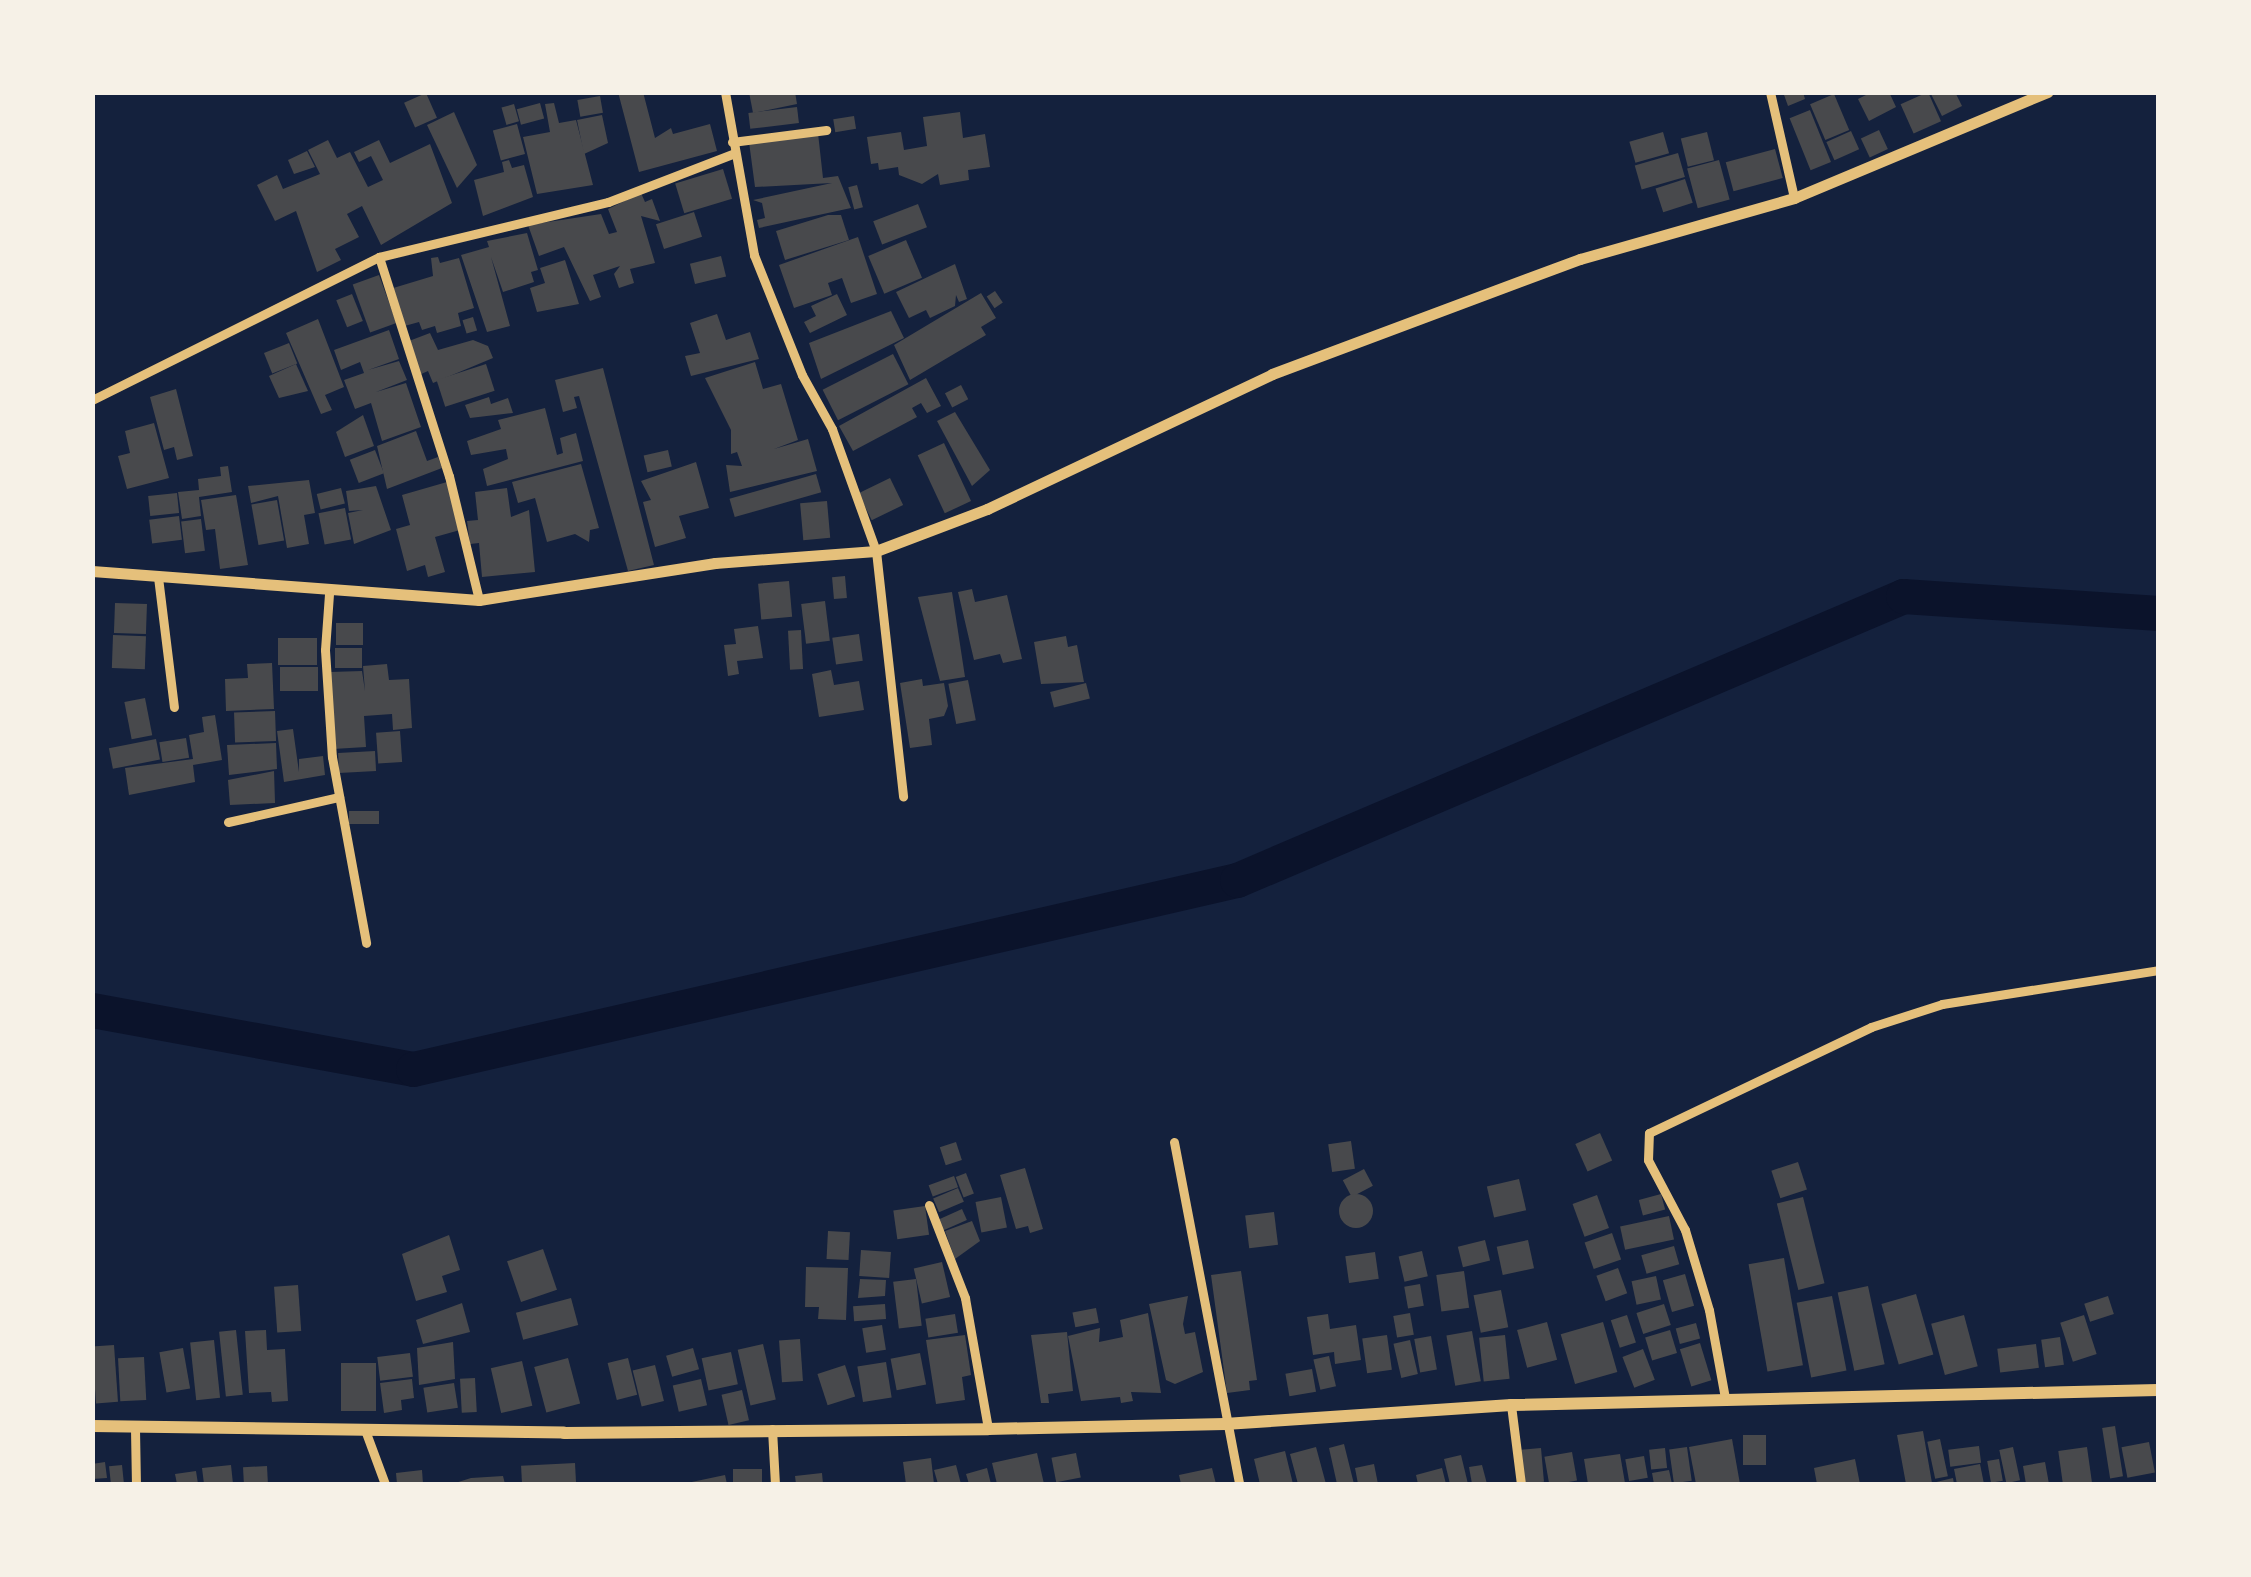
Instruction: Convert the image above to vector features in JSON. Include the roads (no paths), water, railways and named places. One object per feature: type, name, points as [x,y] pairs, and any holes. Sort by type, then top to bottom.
[{"type":"main road","points":[[92,1426],[365,1430],[988,1429],[1224,1424],[1511,1405],[2158,1390]]},
{"type":"street","points":[[726,92],[754,254],[802,375],[832,429],[876,550],[903,797]]},
{"type":"street","points":[[1770,92],[1794,198]]},
{"type":"street","points":[[92,571],[328,594],[478,600],[715,563],[876,550],[987,510],[1169,427],[1272,374],[1580,259],[1794,198],[2048,92]]},
{"type":"street","points":[[92,400],[379,257],[608,202],[734,148],[826,130]]},
{"type":"street","points":[[379,257],[449,476],[478,600]]},
{"type":"street","points":[[158,577],[174,708]]},
{"type":"street","points":[[328,594],[326,688],[339,797],[366,942]]},
{"type":"street","points":[[228,822],[339,797]]},
{"type":"street","points":[[1725,1398],[1709,1310],[1686,1230],[1648,1160],[1649,1134],[1871,1027],[1942,1004],[2158,970]]},
{"type":"street","points":[[1174,1142],[1224,1424],[1239,1484]]},
{"type":"street","points":[[930,1205],[965,1298],[988,1429]]},
{"type":"street","points":[[1511,1405],[1521,1484]]},
{"type":"street","points":[[135,1428],[136,1484]]},
{"type":"street","points":[[772,1429],[775,1484]]},
{"type":"street","points":[[365,1430],[385,1484]]},
{"type":"waterway","points":[[92,1010],[413,1069],[1237,880],[1903,596],[2158,613]]}]
